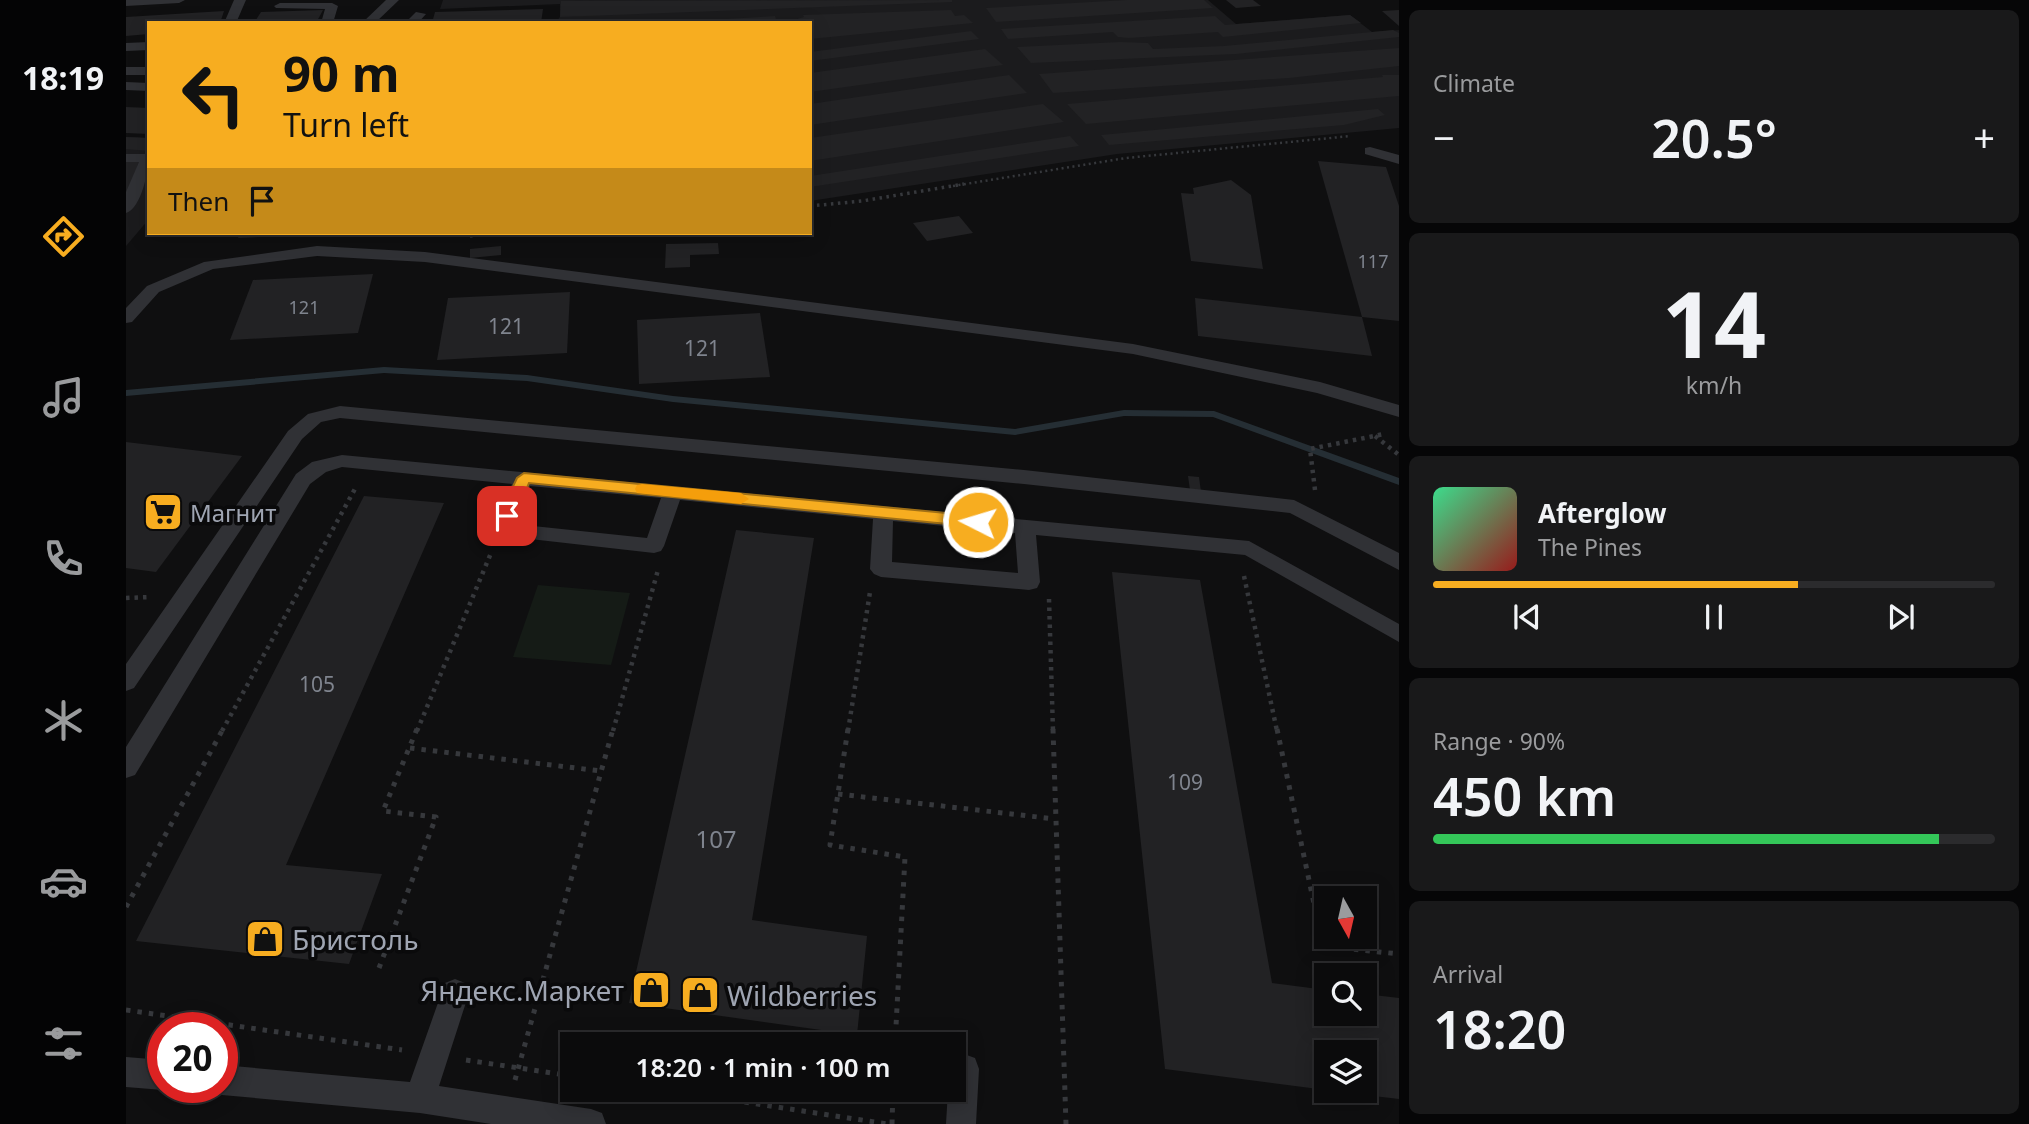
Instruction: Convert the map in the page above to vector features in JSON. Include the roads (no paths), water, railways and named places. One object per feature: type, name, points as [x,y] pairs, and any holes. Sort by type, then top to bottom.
[{"type":"lane","points":[[126,3],[179,0]]},
{"type":"lane","points":[[370,21],[393,0]]},
{"type":"lane","points":[[230,3],[230,21]]},
{"type":"lane","points":[[279,5],[332,6],[328,21]]},
{"type":"lane","points":[[126,47],[147,46]]},
{"type":"lane","points":[[126,71],[147,71]]},
{"type":"lane","points":[[126,86],[147,87]]},
{"type":"lane","points":[[1370,151],[1399,160]]},
{"type":"lane","points":[[126,158],[147,159]]},
{"type":"lane","points":[[126,209],[147,161]]},
{"type":"lane","points":[[126,318],[153,289],[210,265],[317,251],[425,257],[1133,349],[1320,388],[1399,411]]},
{"type":"lane","points":[[126,681],[295,435],[315,418],[340,412],[1024,477],[1294,507],[1399,562]]},
{"type":"lane","points":[[126,768],[303,479],[319,467],[342,461],[1249,548],[1399,634]]},
{"type":"lane","points":[[524,478],[501,530],[654,546],[673,492]]},
{"type":"lane","points":[[883,512],[881,569],[1029,582],[1026,526]]},
{"type":"lane","points":[[421,1098],[455,993]]},
{"type":"lane","points":[[126,1072],[147,1074]]},
{"type":"lane","points":[[238,1081],[421,1098],[591,1124]]},
{"type":"lane","points":[[961,1124],[962,1102]]},
{"type":"waterway","points":[[126,393],[384,370],[527,378],[673,399],[1015,432],[1124,413],[1214,414],[1399,482]]},
{"type":"place","name":"Магнит","points":[[163,512]]},
{"type":"place","name":"Бристоль","points":[[265,939]]},
{"type":"place","name":"Яндекс.Маркет","points":[[651,990]]},
{"type":"place","name":"Wildberries","points":[[700,995]]}]
